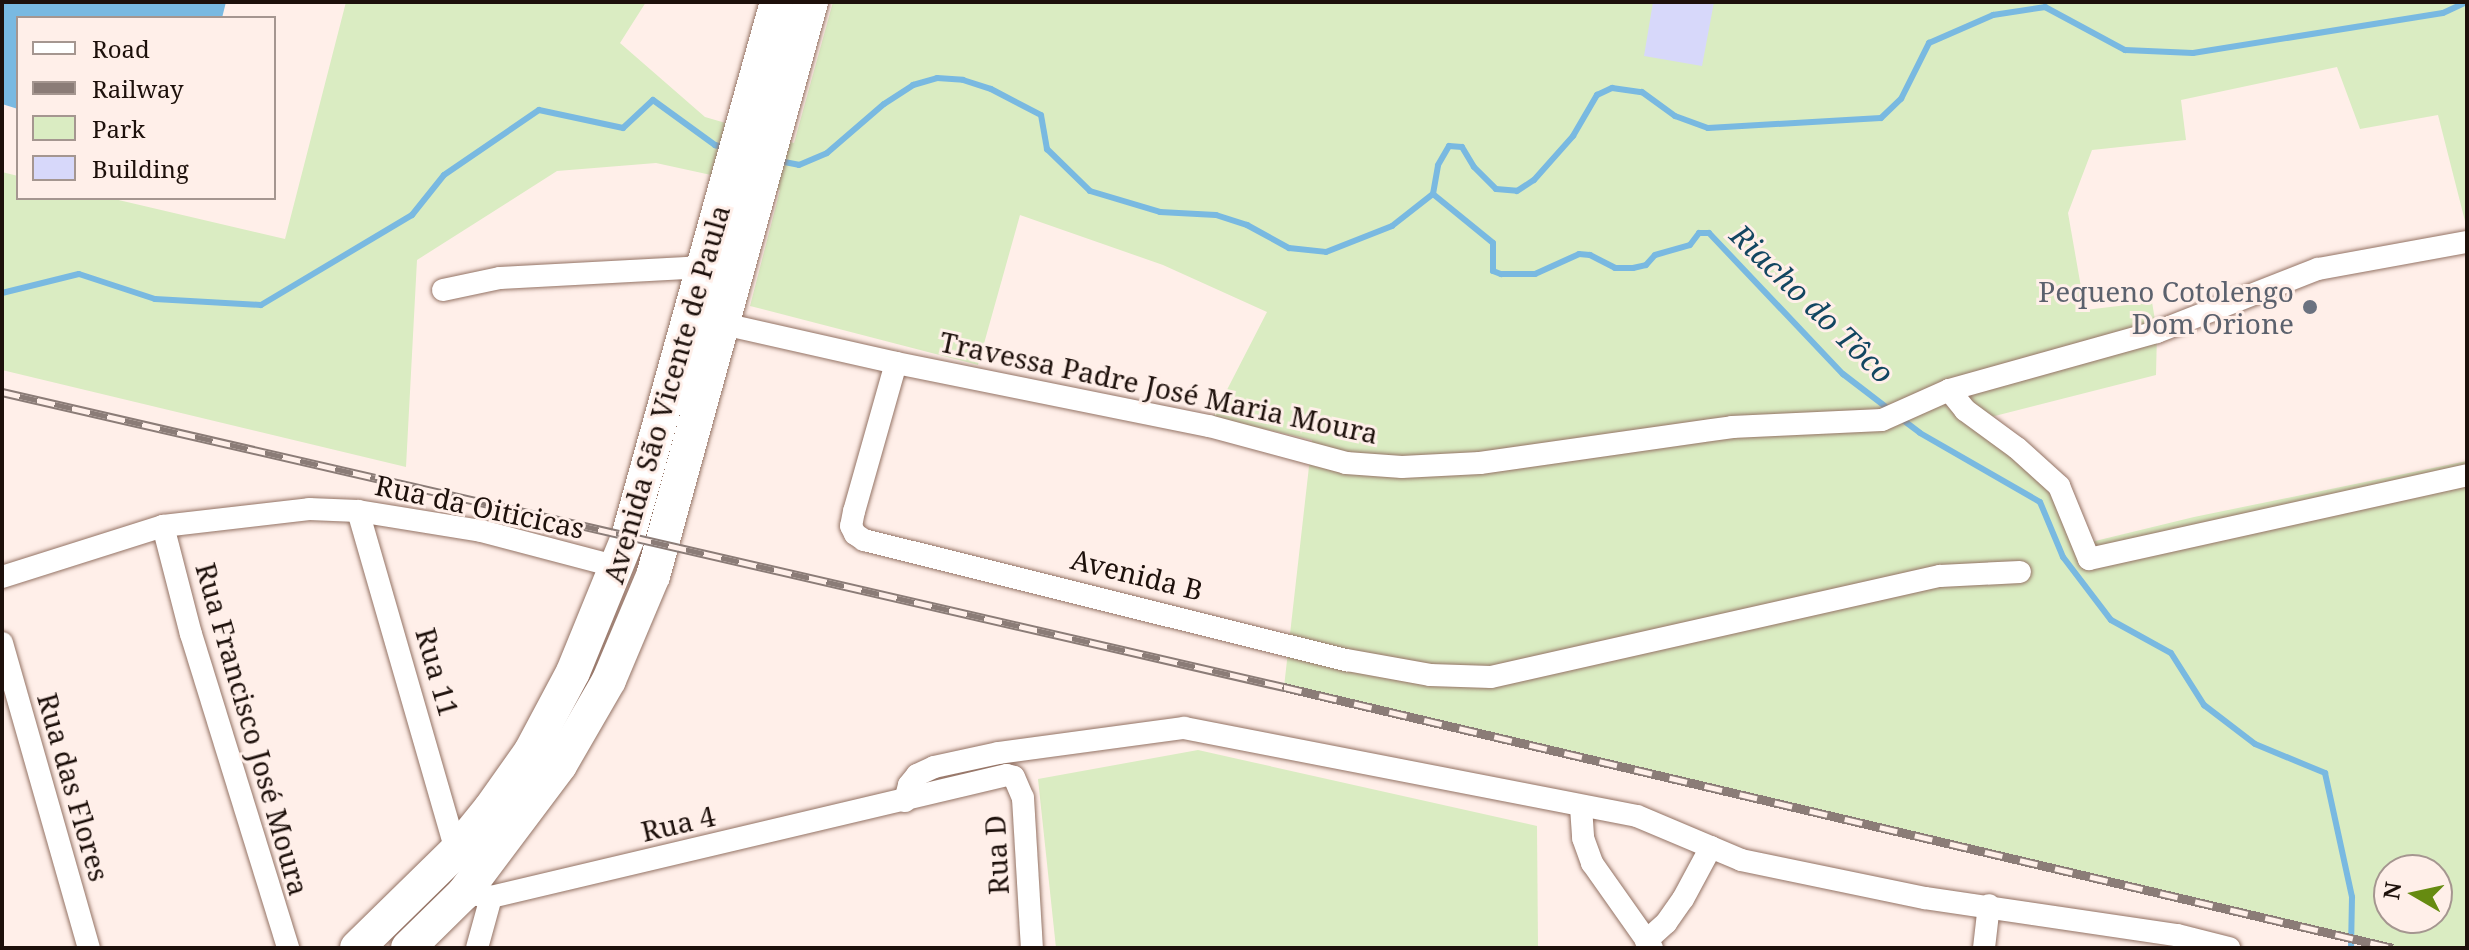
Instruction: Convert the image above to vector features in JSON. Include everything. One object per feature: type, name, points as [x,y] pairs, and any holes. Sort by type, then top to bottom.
[{"type":"main road","name":"Avenida São Vicente de Paula","points":[[769,95],[777,2]]},
{"type":"main road","name":"Avenida São Vicente de Paula","points":[[408,948],[477,895],[560,765],[609,680],[664,547],[723,324],[744,188],[769,95],[811,2]]},
{"type":"main road","name":"Avenida São Vicente de Paula","points":[[357,948],[456,851],[531,751],[573,672],[618,567],[705,267],[744,188]]},
{"type":"street","name":"Travessa Padre José Maria Moura","points":[[723,324],[896,363],[1209,426],[1346,463],[1402,467],[1494,461],[1732,427],[1882,420],[1949,390],[2157,332],[2318,269],[2467,242]]},
{"type":"street","points":[[443,290],[500,278],[705,267]]},
{"type":"street","name":"Avenida B","points":[[896,363],[851,526],[855,534],[864,540],[1347,660],[1430,675],[1491,677],[1520,673],[1615,648],[1681,637],[1790,608],[1940,576],[2020,572]]},
{"type":"street","points":[[1949,390],[1965,410],[2017,448],[2059,486],[2089,559],[2467,475]]},
{"type":"street","name":"Rua da Oiticicas","points":[[2,577],[163,526],[309,509],[358,511],[481,531],[618,567]]},
{"type":"street","name":"Rua 11","points":[[358,511],[456,851]]},
{"type":"street","name":"Rua Francisco José Moura","points":[[163,526],[191,634],[288,948]]},
{"type":"street","name":"Rua das Flores","points":[[2,643],[89,948]]},
{"type":"street","points":[[905,801],[909,785],[917,775],[934,767],[999,753],[1184,728],[1637,816],[1741,860],[1925,898],[2177,935],[2229,948]]},
{"type":"street","name":"Rua D","points":[[905,801],[1001,776],[1014,777],[1023,798],[1032,948]]},
{"type":"street","name":"Rua 4","points":[[477,895],[905,801]]},
{"type":"street","points":[[1581,807],[1583,838],[1592,863],[1649,944],[1683,899],[1711,847]]},
{"type":"street","points":[[477,895],[477,948]]},
{"type":"street","points":[[1984,948],[1989,905]]},
{"type":"green space","points":[[346,2],[646,2],[620,43],[705,117],[794,143],[833,2],[2467,2],[2467,229],[2438,115],[2360,129],[2337,67],[2181,100],[2186,140],[2092,150],[2068,213],[2085,310],[2152,302],[2157,332],[2156,375],[1983,419],[2064,483],[2091,542],[2194,517],[2467,461],[2467,948],[2393,948],[1284,687],[1312,440],[1213,417],[1267,312],[1163,265],[1020,215],[978,365],[750,306],[780,190],[656,163],[557,171],[417,260],[406,467],[2,370],[2,172],[16,176],[16,200],[119,200],[285,239]]},
{"type":"green space","points":[[1198,750],[1537,826],[1538,948],[1056,948],[1038,779]]},
{"type":"water","points":[[2,2],[226,2],[222,16],[16,16],[16,108],[2,104]]},
{"type":"building","points":[[1653,2],[1714,2],[1702,66],[1644,56]]},
{"type":"waterway","points":[[779,161],[799,165],[827,153],[884,104],[913,85],[937,78],[963,80],[991,89],[1041,115],[1047,149],[1090,191],[1160,212],[1216,215],[1247,225],[1289,248],[1326,252],[1392,226],[1433,194],[1438,165],[1449,146],[1462,147],[1474,167],[1496,189],[1517,191],[1534,180],[1573,136],[1597,95],[1612,88],[1642,92],[1675,116],[1708,128],[1881,118],[1901,99],[1929,43],[1993,15],[2045,7],[2125,50],[2193,53],[2443,13],[2467,2]]},
{"type":"waterway","points":[[2,293],[79,274],[155,299],[261,305],[412,215],[444,175],[539,110],[623,128],[653,100],[715,145],[726,148]]},
{"type":"waterway","name":"Riacho do Tôco","points":[[1433,194],[1493,243],[1493,271],[1501,274],[1535,274],[1579,254],[1590,255],[1615,268],[1633,268],[1646,265],[1655,255],[1690,245],[1699,233],[1709,233],[1843,374],[1890,410]]},
{"type":"waterway","name":"Riacho do Tôco","points":[[1899,417],[1920,433],[2040,502],[2063,557],[2111,620],[2171,653],[2204,705],[2255,744],[2325,773],[2352,897],[2351,948]]},
{"type":"railway","points":[[2,392],[1284,687],[2393,948]]},
{"type":"place","name":"Pequeno Cotolengo Dom Orione","points":[[2310,307]]}]
